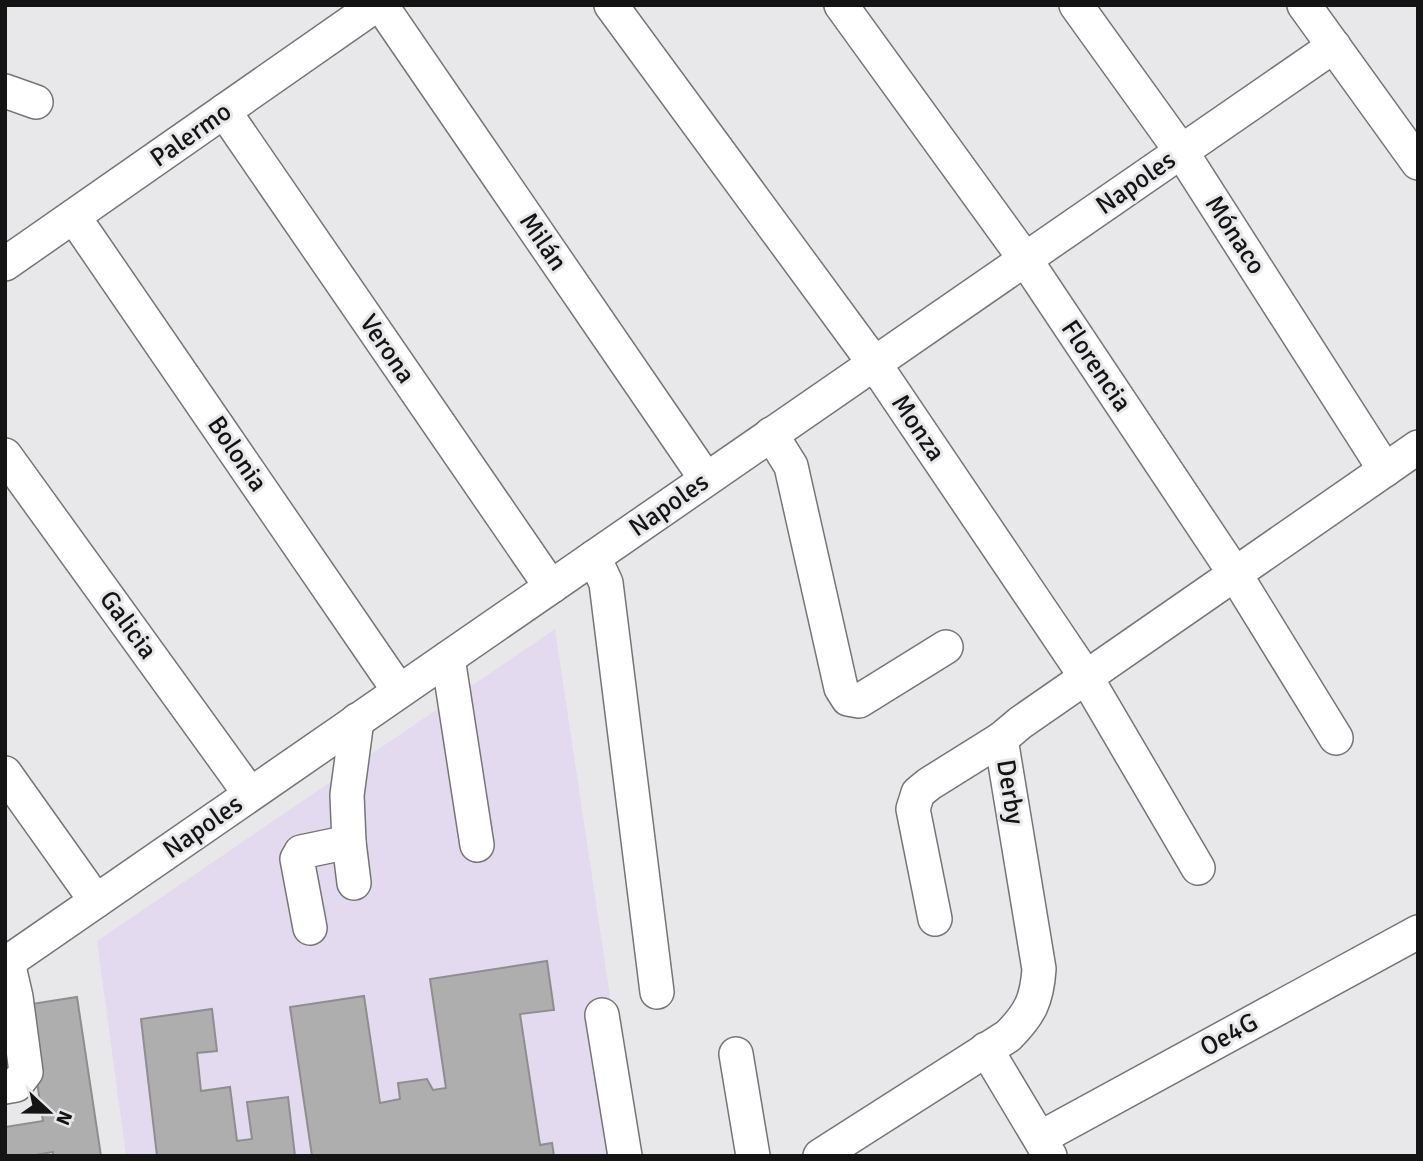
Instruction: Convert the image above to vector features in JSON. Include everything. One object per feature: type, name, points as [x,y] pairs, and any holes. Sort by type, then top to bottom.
[{"type":"street","name":"Palermo","points":[[5,264],[378,5]]},
{"type":"street","name":"Milán","points":[[378,5],[706,479]]},
{"type":"street","name":"Monza","points":[[611,5],[874,363],[1086,677],[1198,868]]},
{"type":"street","name":"Florencia","points":[[841,5],[1025,259],[1235,575],[1336,738]]},
{"type":"street","name":"Mónaco","points":[[1076,5],[1181,151],[1385,470]]},
{"type":"street","points":[[1304,5],[1418,163]]},
{"type":"street","name":"Napoles","points":[[6,963],[1334,47]]},
{"type":"street","points":[[5,91],[36,102]]},
{"type":"street","name":"Verona","points":[[224,111],[551,587]]},
{"type":"street","name":"Bolonia","points":[[74,217],[400,691]]},
{"type":"street","points":[[772,434],[791,466],[841,688],[848,699],[859,701],[946,647]]},
{"type":"street","name":"Derby","points":[[820,1156],[1008,1035],[1024,1020],[1035,995],[1039,969],[1001,739],[1020,723],[1418,447]]},
{"type":"street","name":"Galicia","points":[[5,455],[250,794]]},
{"type":"street","points":[[594,557],[606,583],[657,992]]},
{"type":"street","points":[[448,658],[477,845]]},
{"type":"street","points":[[354,883],[347,795],[357,720]]},
{"type":"street","points":[[935,919],[913,809],[918,793],[1001,739]]},
{"type":"street","points":[[5,774],[96,901]]},
{"type":"street","points":[[310,928],[297,859],[302,852],[349,842]]},
{"type":"street","name":"Oe4G","points":[[1045,1147],[1418,932]]},
{"type":"street","points":[[5,1087],[16,1085],[26,1072],[16,997],[6,963]]},
{"type":"street","points":[[602,1015],[625,1156]]},
{"type":"street","points":[[986,1049],[1045,1147]]},
{"type":"street","points":[[736,1054],[753,1156]]},
{"type":"shaded area","points":[[555,629],[634,1156],[126,1156],[97,941]]},
{"type":"building","points":[[547,961],[554,1010],[520,1014],[540,1145],[552,1143],[554,1156],[312,1156],[290,1007],[364,996],[380,1103],[400,1099],[398,1083],[427,1079],[433,1090],[446,1088],[430,979]]},
{"type":"building","points":[[77,997],[101,1156],[53,1156],[53,1152],[5,1156],[5,1127],[43,1121],[25,1005]]},
{"type":"building","points":[[212,1009],[217,1051],[197,1053],[201,1091],[230,1087],[237,1141],[252,1139],[247,1102],[288,1097],[295,1156],[157,1156],[141,1019]]}]
